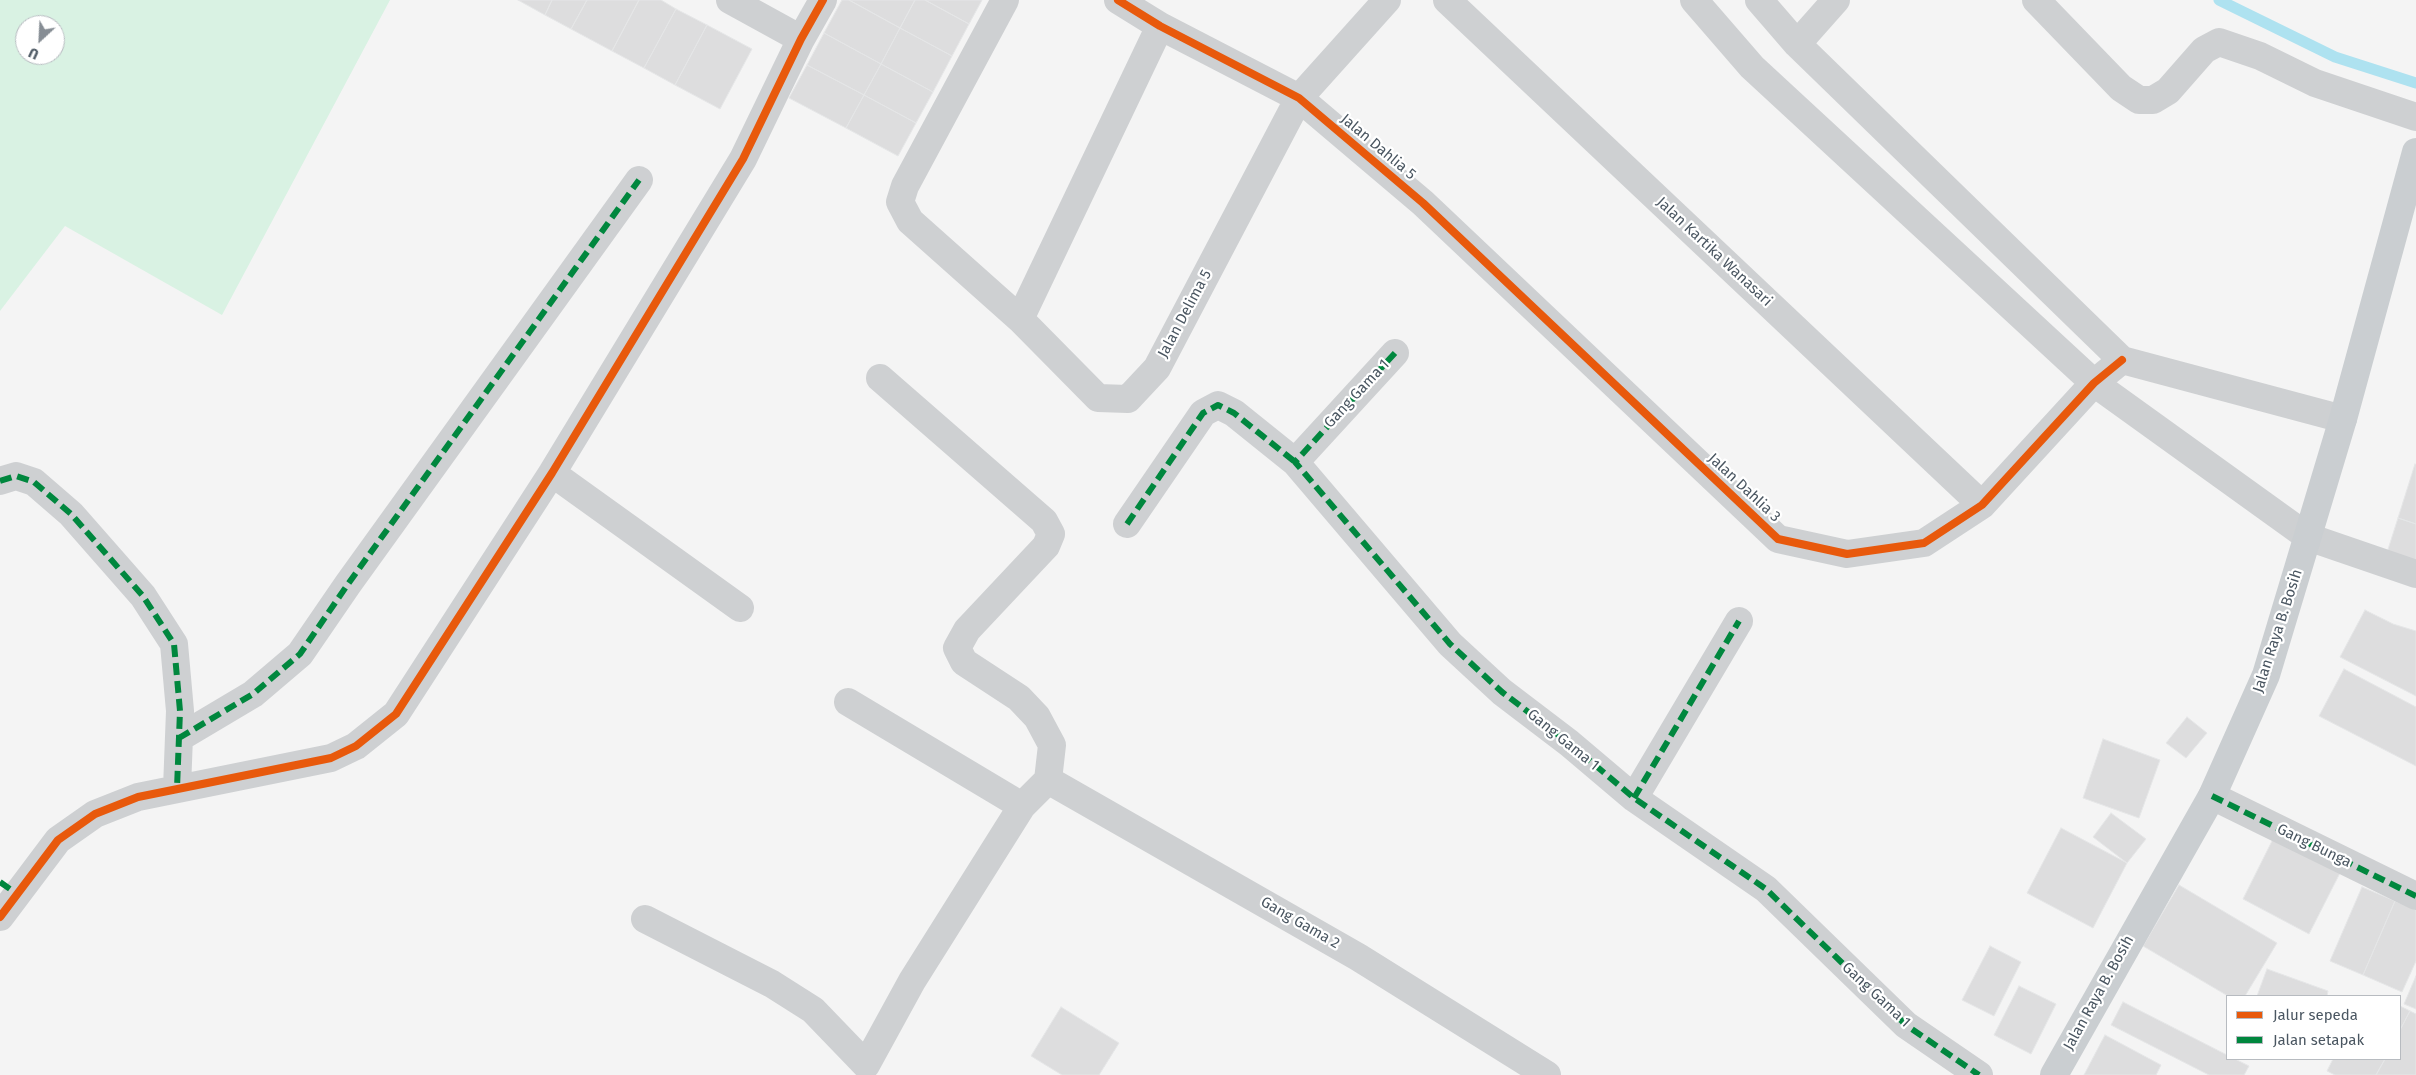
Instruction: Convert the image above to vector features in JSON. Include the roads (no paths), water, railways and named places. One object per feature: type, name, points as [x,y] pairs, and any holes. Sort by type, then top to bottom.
[{"type":"main road","name":"Jalan Raya B. Bosih","points":[[2054,1075],[2212,796],[2266,675],[2343,419],[2416,152]]},
{"type":"street","points":[[730,0],[801,39]]},
{"type":"street","points":[[0,917],[9,888],[58,840],[95,814],[138,797],[331,758],[356,746],[396,714],[552,473],[743,158],[801,39],[823,0]]},
{"type":"street","name":"Jalan Delima 5","points":[[1005,0],[906,186],[900,202],[910,221],[1020,319],[1098,398],[1128,399],[1157,368],[1299,98],[1387,0]]},
{"type":"street","name":"Jalan Dahlia 5","points":[[1118,0],[1160,26],[1299,98],[1423,203],[1587,360]]},
{"type":"street","name":"Jalan Kartika Wanasari","points":[[1447,0],[1982,505]]},
{"type":"street","points":[[1694,0],[1752,67],[2094,382],[2308,538],[2416,574]]},
{"type":"street","points":[[1759,0],[1797,44],[2122,360],[2343,419]]},
{"type":"street","points":[[1797,44],[1836,0]]},
{"type":"street","points":[[2036,0],[2121,88],[2139,100],[2153,100],[2168,91],[2204,50],[2219,42],[2260,56],[2315,84],[2416,117]]},
{"type":"street","points":[[1020,319],[1160,26]]},
{"type":"street","points":[[179,738],[253,694],[300,654],[348,584],[639,180]]},
{"type":"street","name":"Gang Gama 1","points":[[1395,353],[1295,462],[1450,644],[1502,692],[1569,743],[1634,798],[1766,889],[1906,1025],[1979,1075]]},
{"type":"street","name":"Jalan Dahlia 3","points":[[1587,360],[1778,539],[1847,554],[1924,544],[1982,505],[2094,382],[2122,360]]},
{"type":"street","points":[[645,919],[772,984],[812,1010],[863,1070],[912,981],[1022,806],[1048,780],[1052,746],[1037,716],[1019,698],[964,662],[957,648],[967,630],[1046,546],[1051,534],[1044,521],[880,378]]},
{"type":"street","points":[[1127,524],[1202,412],[1218,405],[1234,412],[1295,462]]},
{"type":"street","points":[[552,473],[740,608]]},
{"type":"street","points":[[0,482],[16,476],[34,482],[71,514],[142,596],[174,644],[180,711],[178,788]]},
{"type":"street","points":[[1634,798],[1739,621]]},
{"type":"street","points":[[848,702],[1022,806]]},
{"type":"street","name":"Gang Gama 2","points":[[1048,780],[1358,957],[1547,1075]]},
{"type":"street","name":"Gang Bunga","points":[[2212,796],[2416,896]]},
{"type":"waterway","points":[[2219,0],[2335,57],[2416,83]]}]
